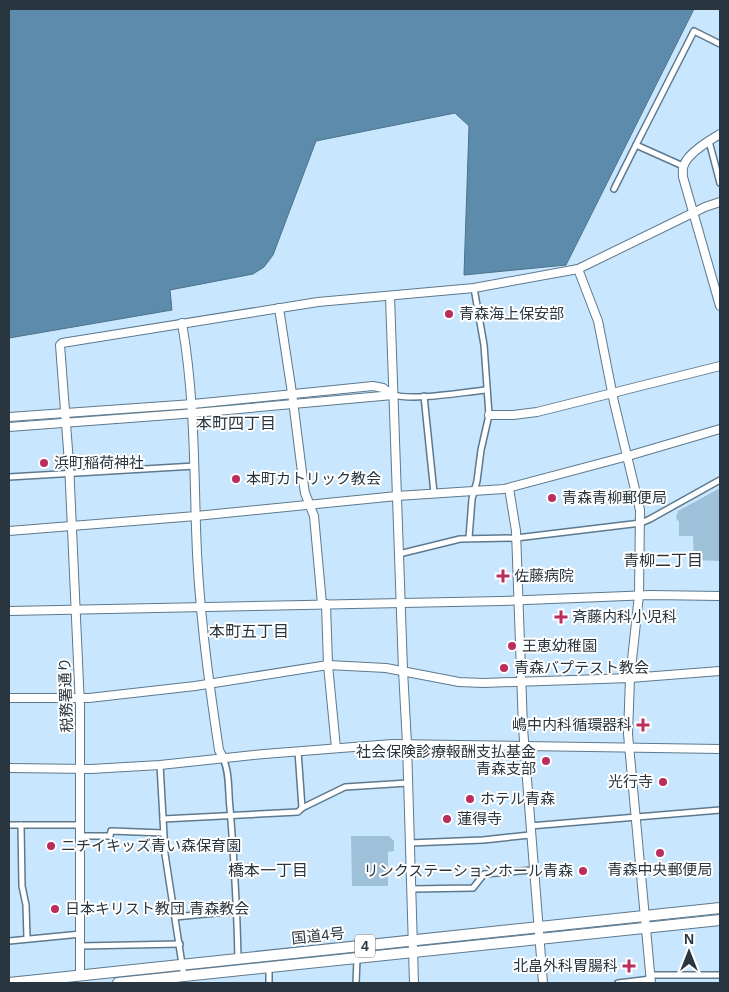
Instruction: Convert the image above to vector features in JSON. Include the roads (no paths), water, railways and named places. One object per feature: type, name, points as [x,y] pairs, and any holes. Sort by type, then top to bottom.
[{"type":"highway","name":"国道4号","points":[[9,983],[80,979],[183,965],[720,908]]},
{"type":"highway","name":"国道4号","points":[[118,983],[185,980],[269,968],[720,920]]},
{"type":"street","points":[[614,189],[694,31],[720,44]]},
{"type":"street","points":[[720,134],[688,158],[683,166],[683,177],[720,306]]},
{"type":"street","points":[[709,141],[720,183]]},
{"type":"street","points":[[636,145],[683,166]]},
{"type":"street","points":[[238,959],[237,911],[226,768],[219,750],[209,684],[202,606],[196,516],[194,413],[182,323],[356,298],[474,288],[578,269],[720,202]]},
{"type":"street","points":[[578,269],[598,320],[612,393],[640,510],[639,595],[630,678],[628,747],[651,979]]},
{"type":"street","points":[[469,538],[472,499],[489,415],[484,345],[474,288]]},
{"type":"street","points":[[390,296],[400,603],[408,744],[414,983]]},
{"type":"street","points":[[279,308],[305,493],[314,516],[324,604],[336,748]]},
{"type":"street","name":"税務署通り","points":[[80,979],[82,825],[80,698],[70,474],[60,347],[62,343],[182,323]]},
{"type":"street","points":[[489,415],[537,412],[720,366]]},
{"type":"street","points":[[9,417],[193,404],[379,386],[403,397],[487,390]]},
{"type":"street","points":[[9,427],[194,413],[393,394]]},
{"type":"street","points":[[424,396],[434,493]]},
{"type":"street","points":[[9,531],[196,516],[310,503],[509,488],[720,429]]},
{"type":"street","points":[[9,477],[196,466]]},
{"type":"street","points":[[399,554],[469,538],[516,538],[641,522],[650,519],[720,480]]},
{"type":"street","points":[[509,488],[516,538],[524,745],[542,983]]},
{"type":"street","points":[[9,611],[400,603],[639,595],[720,596]]},
{"type":"street","points":[[9,698],[80,698],[209,684],[328,665],[403,670],[459,682],[630,678],[720,671]]},
{"type":"street","points":[[9,768],[81,770],[160,765],[298,751],[408,744],[720,749]]},
{"type":"street","points":[[298,751],[302,808]]},
{"type":"street","points":[[160,765],[165,854],[185,980]]},
{"type":"street","points":[[163,819],[298,812],[302,808],[345,787],[408,783]]},
{"type":"street","points":[[530,826],[720,810]]},
{"type":"street","points":[[9,824],[82,825]]},
{"type":"street","points":[[21,825],[22,886],[26,905],[27,938]]},
{"type":"street","points":[[81,836],[110,836],[111,831],[163,833]]},
{"type":"street","points":[[410,843],[483,840],[530,835]]},
{"type":"street","points":[[412,889],[473,888],[484,874],[533,870]]},
{"type":"street","points":[[175,918],[237,911]]},
{"type":"street","points":[[9,940],[80,934]]},
{"type":"street","points":[[80,946],[180,944]]},
{"type":"street","points":[[356,983],[357,959]]},
{"type":"street","points":[[269,968],[269,983]]},
{"type":"street","points":[[618,983],[720,975]]},
{"type":"place","name":"青森海上保安部","points":[[449,314]]},
{"type":"place","name":"浜町稲荷神社","points":[[44,463]]},
{"type":"place","name":"本町カトリック教会","points":[[236,479]]},
{"type":"place","name":"青森青柳郵便局","points":[[552,498]]},
{"type":"place","name":"佐藤病院","points":[[503,576]]},
{"type":"place","name":"斉藤内科小児科","points":[[561,617]]},
{"type":"place","name":"王恵幼稚園","points":[[512,646]]},
{"type":"place","name":"青森バプテスト教会","points":[[504,668]]},
{"type":"place","name":"嶋中内科循環器科","points":[[643,725]]},
{"type":"place","name":"社会保険診療報酬支払基金 青森支部","points":[[546,761]]},
{"type":"place","name":"光行寺","points":[[663,782]]},
{"type":"place","name":"ホテル青森","points":[[470,799]]},
{"type":"place","name":"蓮得寺","points":[[447,819]]},
{"type":"place","name":"ニチイキッズ青い森保育園","points":[[51,846]]},
{"type":"place","name":"青森中央郵便局","points":[[660,853]]},
{"type":"place","name":"リンクステーションホール青森","points":[[583,871]]},
{"type":"place","name":"日本キリスト教団 青森教会","points":[[55,909]]},
{"type":"place","name":"北畠外科胃腸科","points":[[629,966]]},
{"type":"district","name":"本町四丁目","points":[[236,423]]},
{"type":"district","name":"青柳二丁目","points":[[663,560]]},
{"type":"district","name":"本町五丁目","points":[[249,631]]},
{"type":"district","name":"橋本一丁目","points":[[268,870]]}]
